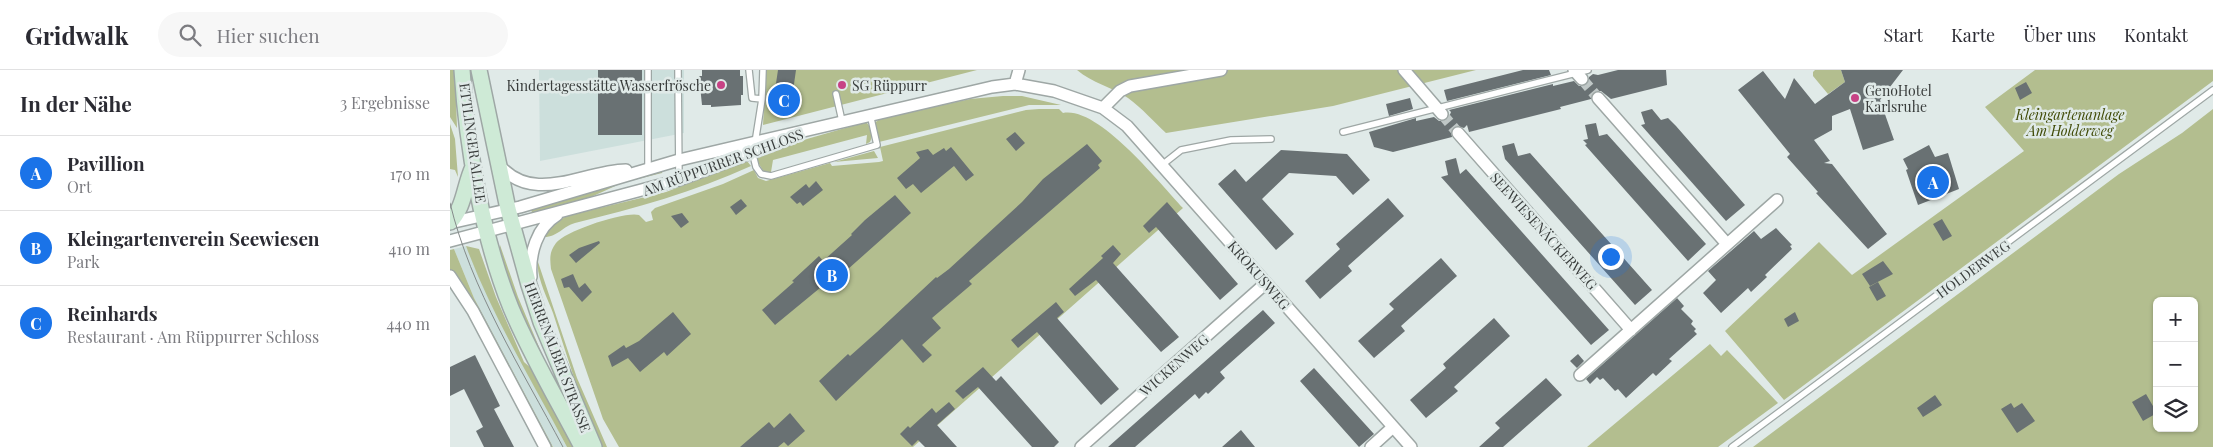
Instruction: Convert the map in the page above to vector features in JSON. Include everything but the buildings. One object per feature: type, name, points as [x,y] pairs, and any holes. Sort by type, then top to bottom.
[{"type":"main road","name":"ETTLINGER ALLEE","points":[[462,70],[474,166],[484,215]]},
{"type":"main road","name":"ETTLINGER ALLEE","points":[[478,70],[508,209]]},
{"type":"main road","points":[[450,223],[462,205],[468,180],[474,166]]},
{"type":"main road","name":"HERRENALBER STRASSE","points":[[508,209],[541,322],[594,447]]},
{"type":"main road","name":"HERRENALBER STRASSE","points":[[484,215],[511,308],[526,342],[582,447]]},
{"type":"street","points":[[1015,84],[1019,70]]},
{"type":"street","points":[[1103,108],[1120,91],[1130,86],[1221,70]]},
{"type":"street","points":[[1404,70],[1439,111]]},
{"type":"street","name":"AM RÜPPURRER SCHLOSS","points":[[450,223],[508,209],[679,160],[755,141],[870,114],[1015,84],[1054,91],[1103,108]]},
{"type":"street","points":[[1598,98],[1727,244]]},
{"type":"street","name":"KROKUSWEG","points":[[1103,108],[1127,126],[1411,447]]},
{"type":"street","name":"AM RÜPPURRER SCHLOSS","points":[[450,241],[679,180],[825,125]]},
{"type":"street","name":"SEEWIESENÄCKERWEG","points":[[1458,133],[1631,330]]},
{"type":"street","name":"AM RÜPPURRER SCHLOSS","points":[[497,163],[506,172],[534,186],[548,186],[608,170],[648,169]]},
{"type":"street","points":[[1580,375],[1777,200]]},
{"type":"street","name":"AM RÜPPURRER SCHLOSS","points":[[532,295],[530,268],[534,246],[548,220],[563,212]]},
{"type":"street","points":[[450,276],[473,311],[545,447]]},
{"type":"street","name":"WICKENWEG","points":[[1081,447],[1266,284]]},
{"type":"street","points":[[1370,447],[1393,427]]},
{"type":"lane","points":[[648,70],[648,169]]},
{"type":"lane","points":[[678,70],[679,180]]},
{"type":"lane","points":[[749,70],[752,98],[762,99]]},
{"type":"lane","points":[[763,70],[762,99],[751,154],[761,174],[771,176],[877,145],[870,114]]},
{"type":"lane","points":[[1343,132],[1439,111],[1580,73]]},
{"type":"lane","name":"HOLDERWEG","points":[[1732,447],[2213,90]]},
{"type":"lane","points":[[836,94],[842,121]]},
{"type":"lane","points":[[1162,165],[1181,150],[1231,140],[1271,139]]},
{"type":"shaded area","points":[[539,70],[684,70],[684,133],[540,161]]},
{"type":"shaded area","points":[[466,246],[488,297],[567,447],[553,447],[474,298],[454,249]]},
{"type":"green space","points":[[450,70],[455,70],[457,128],[450,117]]},
{"type":"green space","name":"SG Rüppurr","points":[[766,70],[977,70],[763,125]]},
{"type":"green space","points":[[1077,70],[1476,70],[1333,106],[1166,133],[1128,98]]},
{"type":"green space","points":[[1815,70],[1841,70],[1845,82],[1828,94],[1813,76]]},
{"type":"green space","name":"Kleingartenanlage Am Holderweg","points":[[2035,70],[2213,70],[2213,81],[1784,400],[1725,331],[1819,242],[1852,275],[2024,151],[1985,107]]},
{"type":"green space","points":[[1022,96],[1061,105],[1029,105],[879,142],[875,123],[879,119],[970,99]]},
{"type":"green space","points":[[1059,109],[1063,113],[1078,114],[1094,122],[1128,149],[1183,208],[913,447],[619,447],[603,419],[551,269],[552,249],[562,238],[596,223],[621,216],[639,215],[646,222],[653,220],[651,212],[655,208],[723,184],[754,170],[758,178],[766,181],[830,163],[832,166],[879,162],[883,161],[880,147],[1026,110]]},
{"type":"green space","points":[[2213,109],[2213,447],[1753,447],[2119,174],[2182,133]]},
{"type":"green space","points":[[866,122],[870,126],[872,134],[870,142],[866,144],[867,135],[773,160],[771,172],[764,172],[757,161],[758,157],[807,139]]},
{"type":"green space","points":[[450,124],[455,139],[458,177],[455,170],[450,169]]},
{"type":"green space","points":[[874,151],[878,158],[834,162]]},
{"type":"green space","points":[[747,161],[751,166],[708,184],[642,205],[575,223],[549,237],[544,237],[551,227],[566,216],[666,192]]},
{"type":"green space","points":[[663,169],[662,173],[622,183],[591,197],[532,213],[531,209],[590,193],[616,181]]},
{"type":"green space","points":[[500,245],[518,297],[547,366],[545,366],[510,288],[504,272]]},
{"type":"green space","points":[[466,246],[479,249],[496,297],[524,362],[532,369],[573,447],[567,447],[513,348],[476,272]]},
{"type":"green space","points":[[454,249],[474,298],[553,447],[550,447],[461,284],[450,269],[450,250]]},
{"type":"green space","points":[[538,262],[577,378],[607,447],[602,447],[581,398],[541,281]]},
{"type":"green space","points":[[1710,344],[1721,356],[1727,350],[1778,403],[1718,447],[1587,447]]},
{"type":"tunnel","points":[[1582,79],[1598,98]]},
{"type":"tunnel","points":[[1442,114],[1458,133]]},
{"type":"tram line","points":[[450,203],[459,235],[484,298],[514,358],[563,447]]},
{"type":"place","name":"Kindertagesstätte Wasserfrösche","points":[[721,85]]},
{"type":"place","name":"SG Rüppurr","points":[[842,85]]},
{"type":"place","name":"GenoHotel Karlsruhe","points":[[1855,98]]},
{"type":"place","name":"Reinhards","points":[[784,100]]},
{"type":"place","name":"Pavillion","points":[[1933,182]]},
{"type":"place","name":"Kleingartenverein Seewiesen","points":[[832,275]]}]
